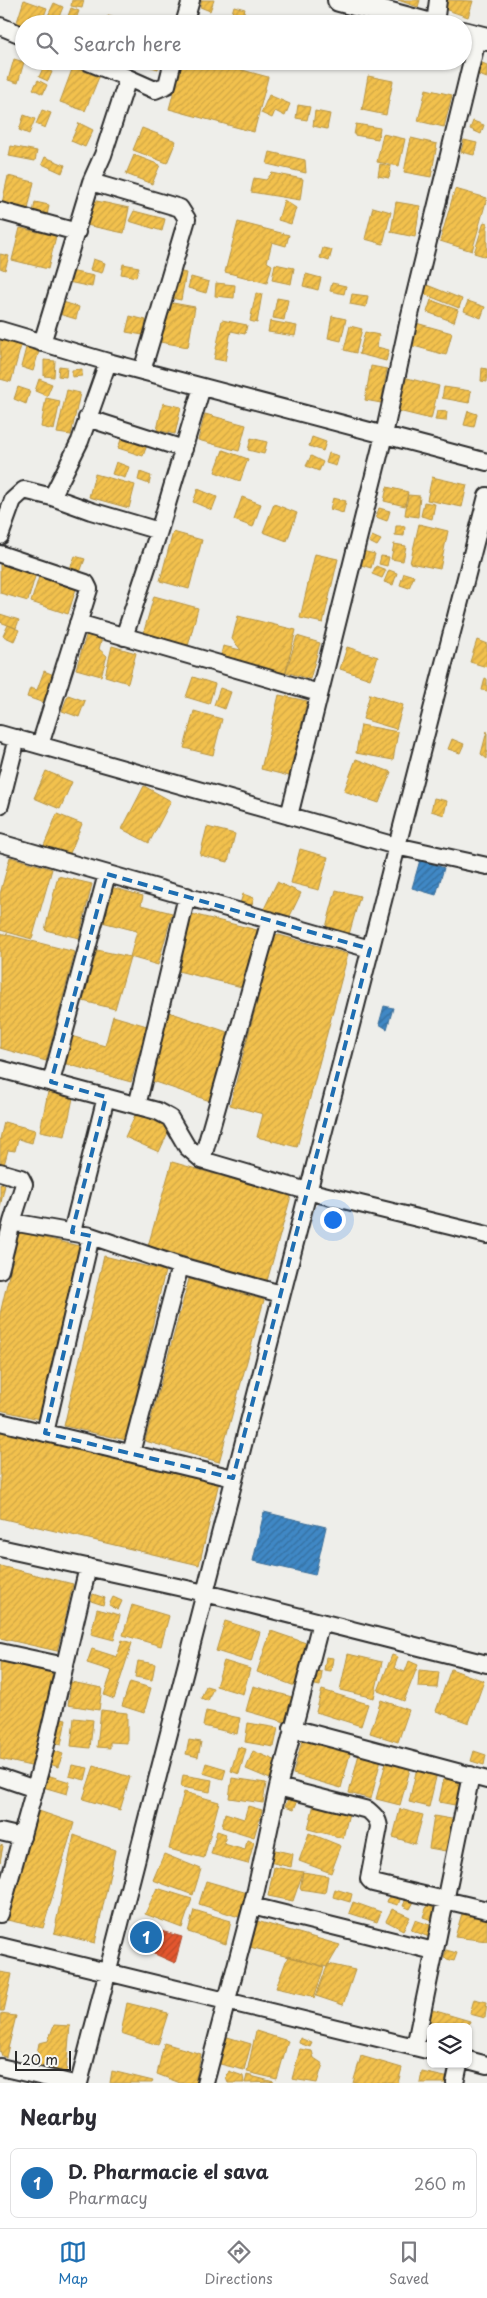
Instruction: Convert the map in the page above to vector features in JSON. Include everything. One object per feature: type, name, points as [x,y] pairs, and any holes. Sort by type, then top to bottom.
[{"type":"street","points":[[187,15],[191,0]]},
{"type":"street","points":[[339,0],[395,15]]},
{"type":"street","points":[[436,15],[438,0]]},
{"type":"street","points":[[0,26],[15,32]]},
{"type":"street","points":[[472,53],[476,36]]},
{"type":"street","points":[[108,70],[155,90],[166,85],[170,70]]},
{"type":"street","points":[[289,816],[384,435],[409,319],[468,70]]},
{"type":"street","points":[[42,343],[91,182],[103,155],[128,78]]},
{"type":"street","points":[[91,182],[180,208],[187,219],[142,371]]},
{"type":"street","points":[[0,210],[77,232]]},
{"type":"street","points":[[0,330],[108,362],[487,462]]},
{"type":"street","points":[[52,497],[80,441],[108,362]]},
{"type":"street","points":[[124,637],[159,531],[202,387]]},
{"type":"street","points":[[87,418],[184,448]]},
{"type":"street","points":[[0,536],[13,500],[24,490],[159,531]]},
{"type":"street","points":[[79,2083],[487,496]]},
{"type":"street","points":[[0,554],[86,583],[89,589],[40,745]]},
{"type":"street","points":[[78,623],[319,694]]},
{"type":"street","points":[[0,734],[396,846],[487,866]]},
{"type":"street","points":[[0,805],[17,738]]},
{"type":"street","points":[[0,843],[370,949]]},
{"type":"street","points":[[51,1082],[107,874]]},
{"type":"street","points":[[137,1106],[186,896]]},
{"type":"street","points":[[202,1160],[270,920]]},
{"type":"street","points":[[0,1069],[158,1111],[170,1118],[187,1147],[202,1160],[307,1191],[487,1235]]},
{"type":"street","points":[[72,1232],[106,1097]]},
{"type":"street","points":[[0,1172],[21,1178],[24,1184],[0,1270]]},
{"type":"street","points":[[12,1222],[91,1236],[180,1266],[281,1294]]},
{"type":"street","points":[[45,1433],[91,1236]]},
{"type":"street","points":[[130,1453],[180,1266]]},
{"type":"street","points":[[0,1422],[233,1478]]},
{"type":"street","points":[[0,1548],[205,1593],[487,1664]]},
{"type":"street","points":[[0,1914],[35,1789],[88,1567]]},
{"type":"street","points":[[205,2083],[225,2001],[252,1906],[292,1728],[321,1622]]},
{"type":"street","points":[[0,1652],[65,1666]]},
{"type":"street","points":[[292,1728],[487,1780]]},
{"type":"street","points":[[0,1946],[423,2049],[434,1951],[471,1775]]},
{"type":"street","points":[[0,1777],[35,1789]]},
{"type":"street","points":[[278,1787],[368,1810],[378,1819],[379,1827],[370,1879],[378,1885],[445,1902],[487,1910]]},
{"type":"street","points":[[0,1832],[22,1837]]},
{"type":"street","points":[[252,1906],[434,1951]]},
{"type":"street","points":[[472,2061],[487,2065]]},
{"type":"street","points":[[0,2067],[70,2083]]},
{"type":"street","points":[[455,2083],[458,2068]]},
{"type":"highlighted area","points":[[107,874],[370,949],[233,1478],[45,1433],[91,1236],[72,1232],[106,1097],[51,1082]]},
{"type":"building: Homes","points":[[24,0],[47,8],[44,15],[19,15]]},
{"type":"building: Homes","points":[[72,0],[84,0],[82,8],[71,6]]},
{"type":"building: Homes","points":[[202,0],[214,0],[210,11],[200,7]]},
{"type":"building: Homes","points":[[398,0],[420,0],[418,7]]},
{"type":"building: Homes","points":[[447,0],[473,1],[469,15],[462,15],[444,9]]},
{"type":"building: Homes","points":[[54,3],[63,7],[60,15],[48,15]]},
{"type":"building: Homes","points":[[234,6],[245,9],[243,15],[231,15]]},
{"type":"building: Homes","points":[[71,8],[79,11],[77,15],[68,15]]},
{"type":"building: Homes","points":[[15,59],[15,70],[22,70],[18,83],[8,80]]},
{"type":"building: Homes","points":[[480,62],[487,65],[487,78],[476,74]]},
{"type":"building: Homes","points":[[42,70],[52,72],[48,81],[39,77]]},
{"type":"building: Homes","points":[[72,70],[81,70],[99,77],[85,111],[60,102]]},
{"type":"building: Homes","points":[[180,70],[242,70],[268,77],[254,132],[169,109]]},
{"type":"building: Homes","points":[[368,76],[393,81],[386,115],[362,110]]},
{"type":"building: Homes","points":[[38,80],[47,85],[43,94],[33,89]]},
{"type":"building: Homes","points":[[426,89],[452,95],[444,127],[418,121]]},
{"type":"building: Homes","points":[[269,95],[290,104],[285,116],[275,111],[272,118],[261,113]]},
{"type":"building: Homes","points":[[298,105],[310,107],[307,120],[296,118]]},
{"type":"building: Homes","points":[[42,110],[51,113],[45,128],[36,124]]},
{"type":"building: Homes","points":[[315,111],[330,114],[327,129],[313,126]]},
{"type":"building: Homes","points":[[24,115],[35,119],[29,134],[19,130]]},
{"type":"building: Homes","points":[[473,121],[484,125],[481,134],[470,129]]},
{"type":"building: Homes","points":[[79,123],[93,130],[85,147],[71,141]]},
{"type":"building: Homes","points":[[356,124],[380,128],[378,139],[354,135]]},
{"type":"building: Homes","points":[[142,128],[176,141],[167,163],[133,150]]},
{"type":"building: Homes","points":[[383,134],[405,139],[399,166],[377,162]]},
{"type":"building: Homes","points":[[411,138],[437,144],[431,177],[404,172]]},
{"type":"building: Homes","points":[[464,140],[477,143],[474,155],[461,152]]},
{"type":"building: Homes","points":[[11,146],[37,151],[35,161],[9,156]]},
{"type":"building: Homes","points":[[270,152],[305,160],[306,173],[267,164]]},
{"type":"building: Homes","points":[[134,155],[160,165],[152,184],[126,174]]},
{"type":"building: Homes","points":[[45,157],[65,165],[62,173],[42,164]]},
{"type":"building: Homes","points":[[380,164],[391,166],[389,178],[378,176]]},
{"type":"building: Homes","points":[[272,173],[303,179],[300,200],[251,192],[254,178],[266,180]]},
{"type":"building: Homes","points":[[8,176],[34,182],[27,214],[1,208]]},
{"type":"building: Homes","points":[[455,189],[487,198],[472,251],[440,241]]},
{"type":"building: Homes","points":[[92,200],[129,208],[124,233],[86,225]]},
{"type":"building: Homes","points":[[284,200],[296,208],[291,224],[278,220]]},
{"type":"building: Homes","points":[[35,202],[49,205],[47,216],[33,213]]},
{"type":"building: Homes","points":[[396,202],[420,206],[415,237],[391,232]]},
{"type":"building: Homes","points":[[373,207],[391,212],[383,244],[365,239]]},
{"type":"building: Homes","points":[[134,211],[165,219],[162,231],[129,221]]},
{"type":"building: Homes","points":[[238,222],[289,235],[286,246],[272,242],[267,262],[272,265],[267,283],[225,272]]},
{"type":"building: Homes","points":[[484,222],[487,223],[487,257],[474,253]]},
{"type":"building: Homes","points":[[20,228],[56,236],[48,269],[12,260]]},
{"type":"building: Homes","points":[[323,248],[332,250],[329,261],[320,258]]},
{"type":"building: Homes","points":[[0,254],[9,256],[5,270],[0,268]]},
{"type":"building: Homes","points":[[93,259],[105,263],[102,273],[90,270]]},
{"type":"building: Homes","points":[[123,264],[139,267],[136,277],[121,274]]},
{"type":"building: Homes","points":[[275,264],[294,268],[291,284],[272,280]]},
{"type":"building: Homes","points":[[70,271],[94,276],[92,287],[68,282]]},
{"type":"building: Homes","points":[[177,271],[186,273],[181,300],[171,298]]},
{"type":"building: Homes","points":[[306,274],[321,278],[318,290],[303,286]]},
{"type":"building: Homes","points":[[191,277],[209,282],[206,293],[188,288]]},
{"type":"building: Homes","points":[[216,283],[235,285],[234,298],[215,296]]},
{"type":"building: Homes","points":[[332,283],[346,286],[344,294],[330,291]]},
{"type":"building: Homes","points":[[427,285],[462,299],[459,308],[424,294]]},
{"type":"building: Homes","points":[[256,293],[262,294],[257,323],[250,321]]},
{"type":"building: Homes","points":[[352,294],[368,296],[366,307],[350,304]]},
{"type":"building: Homes","points":[[277,298],[288,300],[284,320],[273,318]]},
{"type":"building: Homes","points":[[431,300],[458,310],[454,322],[427,312]]},
{"type":"building: Homes","points":[[468,301],[485,307],[481,318],[464,311]]},
{"type":"building: Homes","points":[[63,302],[79,307],[76,319],[59,314]]},
{"type":"building: Homes","points":[[167,302],[195,307],[188,347],[160,342]]},
{"type":"building: Homes","points":[[130,316],[146,320],[143,335],[126,332]]},
{"type":"building: Homes","points":[[332,316],[346,319],[341,341],[328,338]]},
{"type":"building: Homes","points":[[222,320],[247,325],[245,334],[231,331],[225,361],[214,359]]},
{"type":"building: Homes","points":[[270,321],[297,326],[295,336],[268,332]]},
{"type":"building: Homes","points":[[416,323],[452,333],[446,355],[410,345]]},
{"type":"building: Homes","points":[[350,326],[362,329],[356,353],[344,350]]},
{"type":"building: Homes","points":[[365,332],[379,335],[377,347],[389,350],[386,361],[359,354]]},
{"type":"building: Homes","points":[[0,336],[22,342],[11,382],[0,379]]},
{"type":"building: Homes","points":[[27,344],[40,348],[33,371],[21,367]]},
{"type":"building: Homes","points":[[44,360],[55,361],[54,377],[44,376]]},
{"type":"building: Homes","points":[[59,366],[67,367],[66,377],[58,376]]},
{"type":"building: Homes","points":[[371,366],[387,369],[381,403],[365,400]]},
{"type":"building: Homes","points":[[482,368],[487,369],[487,382],[481,381]]},
{"type":"building: Homes","points":[[82,369],[82,376],[72,377],[72,370]]},
{"type":"building: Homes","points":[[399,376],[439,386],[431,419],[390,409]]},
{"type":"building: Homes","points":[[39,379],[52,384],[47,396],[35,391]]},
{"type":"building: Homes","points":[[18,387],[30,391],[26,404],[14,399]]},
{"type":"building: Homes","points":[[444,387],[471,391],[469,403],[442,398]]},
{"type":"building: Homes","points":[[67,390],[80,393],[71,435],[57,433]]},
{"type":"building: Homes","points":[[46,398],[60,401],[54,430],[41,427]]},
{"type":"building: Homes","points":[[163,403],[181,407],[175,434],[157,430]]},
{"type":"building: Homes","points":[[437,411],[447,412],[446,421],[435,420]]},
{"type":"building: Homes","points":[[468,411],[477,414],[474,427],[464,425]]},
{"type":"building: Homes","points":[[205,414],[246,425],[239,451],[198,440]]},
{"type":"building: Homes","points":[[122,437],[147,445],[143,456],[118,448]]},
{"type":"building: Homes","points":[[312,437],[326,442],[323,451],[309,446]]},
{"type":"building: Homes","points":[[251,438],[267,442],[264,454],[248,450]]},
{"type":"building: Homes","points":[[223,450],[248,459],[240,481],[215,472]]},
{"type":"building: Homes","points":[[329,453],[339,456],[336,466],[326,463]]},
{"type":"building: Homes","points":[[311,456],[323,462],[319,471],[306,466]]},
{"type":"building: Homes","points":[[116,462],[129,467],[125,478],[112,474]]},
{"type":"building: Homes","points":[[140,472],[151,476],[149,484],[138,480]]},
{"type":"building: Homes","points":[[95,474],[135,485],[129,508],[89,497]]},
{"type":"building: Homes","points":[[432,477],[467,485],[462,507],[427,500]]},
{"type":"building: Homes","points":[[387,487],[408,492],[405,506],[384,501]]},
{"type":"building: Homes","points":[[198,489],[217,497],[212,510],[193,502]]},
{"type":"building: Homes","points":[[408,495],[420,496],[418,517],[405,515]]},
{"type":"building: Homes","points":[[242,497],[261,504],[253,527],[234,520]]},
{"type":"building: Homes","points":[[333,498],[346,501],[343,513],[330,509]]},
{"type":"building: Homes","points":[[424,502],[435,504],[432,519],[421,516]]},
{"type":"building: Homes","points":[[274,504],[297,513],[287,541],[263,532]]},
{"type":"building: Homes","points":[[379,508],[390,511],[387,521],[376,517]]},
{"type":"building: Homes","points":[[419,524],[448,531],[440,569],[410,563]]},
{"type":"building: Homes","points":[[396,526],[405,526],[404,536],[395,535]]},
{"type":"building: Homes","points":[[173,532],[202,540],[189,589],[160,581]]},
{"type":"building: Homes","points":[[372,536],[381,540],[377,546],[369,542]]},
{"type":"building: Homes","points":[[394,544],[406,546],[403,561],[391,559]]},
{"type":"building: Homes","points":[[362,551],[375,554],[371,568],[358,564]]},
{"type":"building: Homes","points":[[315,554],[338,559],[323,623],[300,618]]},
{"type":"building: Homes","points":[[75,556],[85,559],[79,575],[69,571]]},
{"type":"building: Homes","points":[[381,556],[389,557],[387,566],[379,564]]},
{"type":"building: Homes","points":[[0,562],[36,573],[28,601],[0,593]]},
{"type":"building: Homes","points":[[376,566],[386,570],[382,578],[372,574]]},
{"type":"building: Homes","points":[[389,570],[397,573],[393,585],[384,582]]},
{"type":"building: Homes","points":[[404,573],[414,576],[409,588],[400,585]]},
{"type":"building: Homes","points":[[39,577],[76,589],[68,614],[31,602]]},
{"type":"building: Homes","points":[[154,596],[198,608],[187,650],[142,638]]},
{"type":"building: Homes","points":[[0,614],[19,620],[16,628],[0,622]]},
{"type":"building: Homes","points":[[238,616],[296,630],[284,679],[219,663],[223,646],[241,650],[232,639]]},
{"type":"building: Homes","points":[[8,625],[19,630],[14,641],[3,636]]},
{"type":"building: Homes","points":[[87,633],[102,637],[99,649],[107,656],[101,676],[76,669]]},
{"type":"building: Homes","points":[[297,636],[320,643],[310,679],[286,672]]},
{"type":"building: Homes","points":[[477,640],[487,644],[487,667],[470,662]]},
{"type":"building: Homes","points":[[112,646],[136,653],[128,683],[105,676]]},
{"type":"building: Homes","points":[[347,647],[378,657],[370,679],[340,669]]},
{"type":"building: Homes","points":[[44,671],[54,675],[44,703],[27,697],[30,688],[37,690]]},
{"type":"building: Homes","points":[[193,677],[215,684],[209,704],[186,697]]},
{"type":"building: Homes","points":[[485,678],[487,679],[487,691],[482,690]]},
{"type":"building: Homes","points":[[220,688],[231,692],[225,709],[214,705]]},
{"type":"building: Homes","points":[[370,694],[403,705],[396,729],[363,719]]},
{"type":"building: Homes","points":[[68,695],[85,701],[79,717],[62,711]]},
{"type":"building: Homes","points":[[279,695],[307,701],[289,776],[261,769]]},
{"type":"building: Homes","points":[[194,711],[222,719],[213,755],[184,748]]},
{"type":"building: Homes","points":[[361,725],[398,732],[393,760],[356,753]]},
{"type":"building: Homes","points":[[487,731],[487,759],[481,754]]},
{"type":"building: Homes","points":[[452,739],[464,744],[460,753],[448,749]]},
{"type":"building: Homes","points":[[356,759],[391,772],[379,803],[344,791]]},
{"type":"building: Homes","points":[[46,771],[72,782],[60,809],[34,798]]},
{"type":"building: Homes","points":[[144,786],[171,801],[149,843],[122,829]]},
{"type":"building: Homes","points":[[434,798],[447,801],[444,815],[431,811]]},
{"type":"building: Homes","points":[[57,814],[82,824],[68,858],[43,848]]},
{"type":"building: Homes","points":[[207,827],[235,834],[228,862],[200,855]]},
{"type":"building: Homes","points":[[300,849],[328,857],[319,890],[291,883]]},
{"type":"building: Homes","points":[[10,857],[52,869],[32,939],[0,930],[0,894]]},
{"type":"building: Homes","points":[[58,876],[92,884],[79,938],[45,930]]},
{"type":"building: Homes","points":[[277,882],[301,893],[288,920],[264,909]]},
{"type":"building: Homes","points":[[111,887],[143,896],[141,905],[172,913],[158,965],[130,957],[137,931],[102,922]]},
{"type":"building: Homes","points":[[336,890],[360,896],[348,938],[325,931]]},
{"type":"building: Homes","points":[[243,894],[254,898],[250,910],[239,907]]},
{"type":"building: Homes","points":[[192,914],[257,930],[242,987],[178,971]]},
{"type":"building: Homes","points":[[0,933],[75,952],[46,1061],[0,1048]]},
{"type":"building: Homes","points":[[275,934],[348,954],[297,1147],[257,1137],[263,1114],[230,1105]]},
{"type":"building: Homes","points":[[97,950],[130,957],[115,1009],[83,1001]]},
{"type":"building: Homes","points":[[169,1012],[236,1035],[213,1102],[146,1079]]},
{"type":"building: Homes","points":[[113,1016],[147,1026],[131,1082],[63,1063],[71,1036],[105,1046]]},
{"type":"building: Homes","points":[[48,1092],[73,1098],[65,1136],[40,1131]]},
{"type":"building: Homes","points":[[136,1113],[170,1128],[159,1152],[125,1137]]},
{"type":"building: Homes","points":[[4,1122],[35,1130],[32,1143],[18,1139],[15,1151],[8,1150],[4,1165],[0,1164],[0,1139]]},
{"type":"building: Homes","points":[[172,1162],[291,1196],[267,1281],[148,1246]]},
{"type":"building: Homes","points":[[0,1184],[5,1185],[0,1207]]},
{"type":"building: Homes","points":[[19,1232],[79,1246],[39,1419],[0,1410],[0,1314]]},
{"type":"building: Homes","points":[[104,1256],[165,1271],[126,1440],[64,1426]]},
{"type":"building: Homes","points":[[189,1279],[264,1300],[219,1462],[145,1441]]},
{"type":"building: Homes","points":[[0,1430],[219,1482],[199,1565],[0,1518]]},
{"type":"building: Homes","points":[[0,1566],[73,1584],[57,1651],[0,1638]]},
{"type":"building: Homes","points":[[93,1594],[105,1598],[103,1605],[91,1601]]},
{"type":"building: Homes","points":[[113,1597],[122,1601],[118,1610],[109,1605]]},
{"type":"building: Homes","points":[[132,1605],[169,1616],[161,1646],[123,1635]]},
{"type":"building: Homes","points":[[97,1609],[120,1615],[114,1640],[91,1634]]},
{"type":"building: Homes","points":[[225,1621],[260,1632],[251,1662],[216,1651]]},
{"type":"building: Homes","points":[[271,1631],[309,1644],[295,1686],[257,1672]]},
{"type":"building: Homes","points":[[122,1640],[132,1643],[114,1699],[104,1695],[112,1671],[87,1663],[92,1649],[117,1657]]},
{"type":"building: Homes","points":[[348,1654],[382,1662],[374,1698],[340,1690]]},
{"type":"building: Homes","points":[[392,1655],[398,1657],[394,1668],[405,1672],[409,1661],[418,1665],[404,1701],[378,1691]]},
{"type":"building: Homes","points":[[326,1657],[333,1658],[331,1671],[324,1670]]},
{"type":"building: Homes","points":[[0,1661],[56,1674],[35,1767],[0,1759]]},
{"type":"building: Homes","points":[[138,1661],[155,1664],[152,1680],[135,1677]]},
{"type":"building: Homes","points":[[224,1661],[250,1669],[243,1694],[216,1686]]},
{"type":"building: Homes","points":[[451,1669],[484,1681],[469,1723],[436,1711]]},
{"type":"building: Homes","points":[[419,1670],[439,1672],[437,1688],[418,1687]]},
{"type":"building: Homes","points":[[317,1671],[322,1672],[320,1686],[315,1685]]},
{"type":"building: Homes","points":[[71,1682],[102,1688],[99,1710],[68,1705]]},
{"type":"building: Homes","points":[[130,1682],[151,1688],[144,1713],[122,1706]]},
{"type":"building: Homes","points":[[206,1686],[213,1688],[208,1701],[201,1698]]},
{"type":"building: Homes","points":[[253,1686],[292,1697],[285,1722],[246,1711]]},
{"type":"building: Homes","points":[[322,1690],[368,1704],[361,1726],[316,1712]]},
{"type":"building: Homes","points":[[381,1700],[409,1710],[398,1742],[370,1733]]},
{"type":"building: Homes","points":[[101,1710],[127,1713],[127,1743],[110,1742],[110,1748],[97,1747]]},
{"type":"building: Homes","points":[[206,1711],[240,1718],[237,1734],[203,1726]]},
{"type":"building: Homes","points":[[57,1717],[66,1719],[61,1745],[52,1743]]},
{"type":"building: Homes","points":[[74,1718],[93,1720],[90,1748],[71,1746]]},
{"type":"building: Homes","points":[[248,1723],[278,1728],[274,1747],[245,1742]]},
{"type":"building: Homes","points":[[303,1737],[351,1750],[341,1788],[293,1774]]},
{"type":"building: Homes","points":[[189,1740],[201,1742],[198,1757],[186,1754]]},
{"type":"building: Homes","points":[[238,1747],[246,1749],[239,1774],[231,1771]]},
{"type":"building: Homes","points":[[360,1750],[382,1755],[371,1799],[349,1793]]},
{"type":"building: Homes","points":[[55,1751],[63,1754],[58,1767],[50,1764]]},
{"type":"building: Homes","points":[[253,1751],[277,1761],[270,1779],[246,1769]]},
{"type":"building: Homes","points":[[474,1751],[486,1755],[484,1765],[471,1761]]},
{"type":"building: Homes","points":[[387,1759],[411,1766],[400,1805],[376,1799]]},
{"type":"building: Homes","points":[[206,1763],[226,1769],[223,1779],[203,1773]]},
{"type":"building: Homes","points":[[72,1765],[88,1768],[85,1780],[69,1776]]},
{"type":"building: Homes","points":[[94,1766],[130,1777],[120,1810],[83,1799]]},
{"type":"building: Homes","points":[[417,1768],[437,1773],[429,1807],[409,1802]]},
{"type":"building: Homes","points":[[47,1775],[70,1782],[67,1794],[43,1787]]},
{"type":"building: Homes","points":[[183,1775],[212,1780],[210,1792],[181,1787]]},
{"type":"building: Homes","points":[[232,1778],[266,1783],[263,1803],[229,1798]]},
{"type":"building: Homes","points":[[444,1778],[464,1782],[460,1806],[439,1802]]},
{"type":"building: Homes","points":[[184,1792],[219,1802],[204,1858],[169,1849]]},
{"type":"building: Homes","points":[[290,1794],[299,1798],[294,1809],[285,1806]]},
{"type":"building: Homes","points":[[314,1804],[349,1813],[343,1838],[308,1829]]},
{"type":"building: Homes","points":[[248,1806],[262,1810],[254,1837],[222,1827],[225,1813],[244,1819]]},
{"type":"building: Homes","points":[[400,1809],[423,1815],[415,1844],[393,1837]]},
{"type":"building: Homes","points":[[36,1810],[74,1823],[43,1928],[7,1920]]},
{"type":"building: Homes","points":[[434,1816],[457,1820],[451,1852],[429,1848]]},
{"type":"building: Homes","points":[[217,1831],[226,1834],[224,1844],[245,1850],[247,1840],[254,1842],[248,1864],[211,1854]]},
{"type":"building: Homes","points":[[309,1833],[341,1846],[331,1873],[299,1861]]},
{"type":"building: Homes","points":[[74,1835],[115,1850],[95,1943],[54,1933]]},
{"type":"building: Homes","points":[[0,1845],[3,1846],[0,1862]]},
{"type":"building: Homes","points":[[271,1849],[293,1854],[291,1867],[269,1862]]},
{"type":"building: Homes","points":[[164,1854],[201,1869],[193,1895],[153,1880]]},
{"type":"building: Homes","points":[[274,1867],[303,1872],[293,1901],[268,1896]]},
{"type":"building: Homes","points":[[303,1872],[328,1876],[325,1893],[300,1889]]},
{"type":"building: Homes","points":[[206,1881],[251,1894],[245,1919],[199,1904]]},
{"type":"building: Homes","points":[[157,1888],[192,1899],[182,1928],[145,1914]]},
{"type":"building: Homes","points":[[335,1889],[352,1894],[350,1902],[333,1897]]},
{"type":"building: Homes","points":[[390,1893],[401,1897],[398,1905],[387,1902]]},
{"type":"building: Homes","points":[[408,1894],[416,1898],[410,1909],[403,1906]]},
{"type":"building: Homes","points":[[353,1902],[381,1912],[377,1922],[349,1913]]},
{"type":"building: Homes","points":[[428,1903],[440,1907],[435,1921],[423,1917]]},
{"type":"building: Homes","points":[[392,1909],[410,1917],[403,1930],[386,1921]]},
{"type":"building: Homes","points":[[194,1910],[231,1921],[226,1944],[188,1932]]},
{"type":"building: Homes","points":[[463,1910],[487,1914],[487,1941],[455,1937]]},
{"type":"building: Homes","points":[[250,1919],[340,1945],[327,1967],[246,1946]]},
{"type":"building: Homes","points":[[415,1920],[433,1926],[429,1937],[411,1930]]},
{"type":"building: Homes","points":[[446,1950],[457,1953],[454,1961],[444,1958]]},
{"type":"building: Homes","points":[[288,1956],[324,1967],[314,1998],[276,1988]]},
{"type":"building: Homes","points":[[328,1964],[355,1970],[343,2005],[316,1996]]},
{"type":"building: Homes","points":[[0,1972],[12,1974],[4,2011],[0,2011]]},
{"type":"building: Homes","points":[[474,1999],[487,2002],[485,2018],[470,2014]]},
{"type":"building: Homes","points":[[127,2003],[168,2013],[158,2045],[121,2033]]},
{"type":"building: Homes","points":[[429,2009],[470,2021],[469,2023],[426,2022]]},
{"type":"building: Homes","points":[[0,2014],[16,2016],[6,2057],[2,2056],[0,2050]]},
{"type":"building: Homes","points":[[54,2025],[70,2026],[66,2072],[35,2064],[39,2043],[48,2041]]},
{"type":"building: Homes","points":[[256,2031],[288,2041],[277,2079],[247,2072]]},
{"type":"building: Homes","points":[[224,2036],[251,2044],[244,2070],[216,2063]]},
{"type":"building: Homes","points":[[300,2038],[312,2043],[310,2047],[299,2043]]},
{"type":"building: Homes","points":[[164,2043],[201,2054],[195,2083],[180,2083],[157,2074]]},
{"type":"building: Homes","points":[[300,2049],[312,2051],[314,2058],[323,2064],[317,2083],[292,2079]]},
{"type":"building: Homes","points":[[361,2056],[402,2068],[398,2083],[353,2083]]},
{"type":"building: Homes","points":[[112,2071],[153,2081],[152,2083],[110,2083]]},
{"type":"building: Homes","points":[[229,2071],[243,2076],[244,2083],[228,2083],[226,2078]]},
{"type":"building: Homes","points":[[422,2072],[450,2078],[449,2083],[420,2083]]},
{"type":"building: Homes","points":[[247,2075],[274,2082],[245,2083]]},
{"type":"building: Shops","points":[[147,1927],[182,1937],[175,1963],[139,1947]]},
{"type":"building: Schools","points":[[420,860],[444,868],[436,895],[412,888]]},
{"type":"building: Schools","points":[[384,1006],[393,1008],[387,1029],[379,1024]]},
{"type":"building: Schools","points":[[264,1512],[326,1527],[315,1575],[253,1561]]},
{"type":"place","name":"D. Pharmacie el sava","points":[[146,1937]]}]
